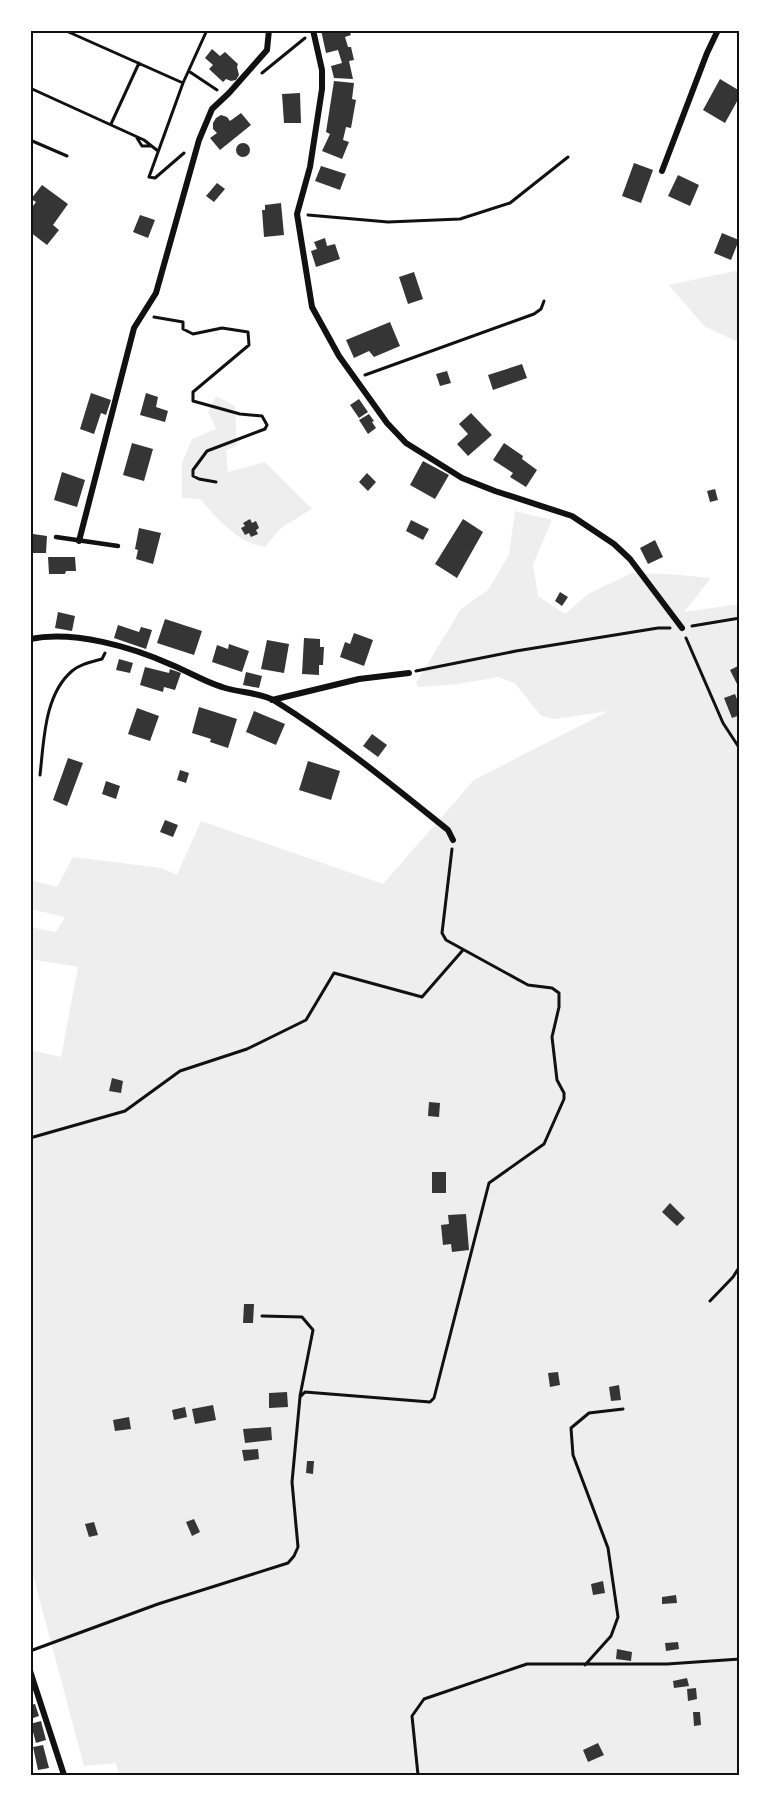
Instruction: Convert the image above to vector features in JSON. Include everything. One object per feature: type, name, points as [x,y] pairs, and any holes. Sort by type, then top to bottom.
[{"type":"street","points":[[79,541],[134,328],[156,293],[199,140],[212,110],[262,57],[268,44],[269,30]]},
{"type":"street","points":[[313,30],[320,58],[322,89],[310,167],[297,214],[312,307],[339,356],[387,423],[406,443],[462,478],[572,516],[614,544],[635,565],[682,628]]},
{"type":"street","points":[[662,171],[718,30]]},
{"type":"street","points":[[30,639],[45,636],[81,638],[110,645],[171,664],[221,687],[272,699],[352,753],[448,830],[453,840]]},
{"type":"street","points":[[272,699],[359,680],[409,673]]},
{"type":"street","points":[[30,1671],[64,1775]]},
{"type":"lane","points":[[57,537],[118,546]]},
{"type":"path","points":[[64,30],[183,83]]},
{"type":"path","points":[[187,149],[162,173],[155,178],[148,177],[183,83],[207,30]]},
{"type":"path","points":[[111,124],[139,63]]},
{"type":"path","points":[[30,88],[136,136],[158,151]]},
{"type":"path","points":[[30,140],[67,156]]},
{"type":"path","points":[[297,214],[388,222],[460,219],[510,203],[568,157]]},
{"type":"path","points":[[356,378],[534,314],[541,309],[544,301]]},
{"type":"path","points":[[143,314],[183,322],[183,329],[193,334],[222,328],[248,332],[249,345],[193,392],[193,401],[240,414],[262,416],[267,425],[265,429],[207,450],[194,470],[193,476],[216,482]]},
{"type":"path","points":[[409,673],[549,646],[658,628],[682,628],[740,618]]},
{"type":"path","points":[[682,628],[723,723],[740,749]]},
{"type":"path","points":[[40,775],[45,732],[57,691],[72,671],[82,665],[102,659],[110,645]]},
{"type":"path","points":[[300,1397],[305,1392],[430,1402],[434,1398],[489,1184],[544,1144],[564,1099],[564,1093],[557,1080],[552,1037],[559,1007],[559,993],[552,988],[528,985],[446,940],[442,933],[453,840]]},
{"type":"path","points":[[30,1138],[125,1111],[180,1071],[247,1049],[306,1020],[334,973],[422,997],[463,950]]},
{"type":"path","points":[[710,1301],[733,1277],[740,1266]]},
{"type":"path","points":[[30,1652],[158,1604],[288,1563],[294,1556],[298,1547],[292,1482],[300,1397],[313,1330],[302,1317],[262,1316]]},
{"type":"path","points":[[585,1665],[611,1636],[618,1617],[608,1548],[573,1455],[571,1428],[589,1413],[623,1409]]},
{"type":"path","points":[[418,1775],[412,1716],[424,1700],[527,1664],[667,1664],[740,1659]]},
{"type":"shaded area","points":[[740,270],[740,343],[704,326],[669,285]]},
{"type":"shaded area","points":[[216,396],[235,406],[237,446],[226,450],[228,472],[265,462],[312,509],[281,528],[265,547],[255,545],[237,535],[221,522],[200,499],[182,498],[182,463],[192,439],[216,429],[208,412]]},
{"type":"shaded area","points":[[515,511],[552,520],[533,565],[538,596],[565,614],[588,594],[632,573],[711,578],[684,612],[740,604],[740,1775],[119,1775],[116,1763],[84,1766],[30,1564],[30,1050],[61,1057],[78,967],[30,959],[30,927],[56,932],[65,917],[30,909],[30,880],[57,887],[73,857],[161,868],[177,875],[201,821],[383,884],[474,780],[609,711],[555,719],[541,716],[515,683],[498,677],[458,684],[418,687],[416,683],[461,609],[488,590],[509,555]]},
{"type":"building","points":[[321,30],[349,30],[351,35],[345,37],[348,47],[351,47],[354,60],[349,61],[353,79],[334,78],[331,66],[342,63],[338,50],[326,53]]},
{"type":"building","points":[[212,49],[220,56],[225,52],[238,64],[239,75],[236,80],[226,79],[223,82],[209,69],[213,65],[205,58]]},
{"type":"building","points":[[720,79],[740,91],[740,96],[725,123],[703,110]]},
{"type":"building","points":[[334,81],[354,83],[352,99],[356,100],[351,128],[346,127],[343,140],[349,142],[342,159],[322,151],[330,134],[326,132]]},
{"type":"building","points":[[300,93],[301,123],[284,123],[282,94]]},
{"type":"building","points":[[241,113],[251,125],[220,150],[210,138],[217,133],[213,129],[213,123],[221,115],[230,121]]},
{"type":"building","points":[[243,143],[248,145],[250,150],[248,155],[243,157],[238,155],[236,150],[238,145]]},
{"type":"building","points":[[634,163],[653,170],[641,203],[622,196]]},
{"type":"building","points":[[321,166],[346,174],[340,190],[315,181]]},
{"type":"building","points":[[678,175],[699,185],[690,206],[668,196]]},
{"type":"building","points":[[217,183],[225,189],[214,202],[206,196]]},
{"type":"building","points":[[42,185],[68,204],[53,225],[59,230],[47,245],[30,232],[30,210],[36,202],[31,199]]},
{"type":"building","points":[[281,203],[284,235],[264,237],[262,210],[265,210],[265,205]]},
{"type":"building","points":[[140,215],[155,220],[148,238],[133,232]]},
{"type":"building","points":[[722,233],[739,240],[731,260],[714,253]]},
{"type":"building","points":[[325,238],[327,246],[335,244],[340,259],[316,267],[311,251],[317,249],[314,242]]},
{"type":"building","points":[[414,272],[423,299],[408,304],[399,277]]},
{"type":"building","points":[[390,322],[400,346],[374,357],[369,351],[354,358],[346,340]]},
{"type":"building","points":[[522,364],[527,378],[493,390],[488,375]]},
{"type":"building","points":[[447,371],[451,383],[440,386],[436,374]]},
{"type":"building","points":[[91,393],[111,400],[106,415],[101,413],[94,434],[80,429]]},
{"type":"building","points":[[146,393],[158,397],[156,407],[168,411],[165,422],[140,415]]},
{"type":"building","points":[[359,399],[368,412],[359,418],[350,405]]},
{"type":"building","points":[[471,413],[492,435],[468,456],[457,444],[468,434],[459,424]]},
{"type":"building","points":[[369,414],[376,428],[368,434],[359,420]]},
{"type":"building","points":[[132,443],[153,449],[144,481],[123,475]]},
{"type":"building","points":[[504,443],[523,456],[522,459],[537,470],[526,487],[510,477],[513,473],[493,460]]},
{"type":"building","points":[[423,461],[449,475],[435,499],[410,485]]},
{"type":"building","points":[[62,472],[85,480],[77,507],[54,500]]},
{"type":"building","points":[[367,473],[376,482],[368,491],[359,482]]},
{"type":"building","points":[[715,489],[718,500],[710,502],[707,491]]},
{"type":"building","points":[[250,519],[252,523],[256,521],[259,528],[256,530],[258,534],[251,537],[249,533],[245,535],[241,528],[245,526],[243,523]]},
{"type":"building","points":[[463,519],[483,532],[457,578],[435,564]]},
{"type":"building","points":[[411,520],[429,529],[423,540],[406,531]]},
{"type":"building","points":[[30,528],[33,534],[47,536],[46,553],[30,555]]},
{"type":"building","points":[[139,528],[161,533],[153,564],[136,559],[138,550],[135,549]]},
{"type":"building","points":[[655,540],[663,557],[648,564],[640,548]]},
{"type":"building","points":[[48,557],[75,557],[76,571],[49,574]]},
{"type":"building","points":[[560,592],[568,597],[562,606],[555,601]]},
{"type":"building","points":[[58,612],[75,616],[72,631],[55,628]]},
{"type":"building","points":[[165,619],[202,631],[194,655],[157,643]]},
{"type":"building","points":[[118,625],[139,632],[141,627],[152,630],[146,649],[114,638]]},
{"type":"building","points":[[354,633],[373,640],[364,666],[340,657],[345,642],[350,644]]},
{"type":"building","points":[[304,638],[320,639],[320,647],[324,647],[323,665],[319,665],[319,675],[302,674]]},
{"type":"building","points":[[267,640],[289,644],[284,673],[261,669]]},
{"type":"building","points":[[229,644],[249,651],[242,672],[212,662],[217,645],[228,649]]},
{"type":"building","points":[[119,659],[133,663],[130,673],[116,670]]},
{"type":"building","points":[[740,665],[740,682],[737,684],[730,670]]},
{"type":"building","points":[[145,667],[169,673],[170,669],[181,673],[175,690],[164,687],[163,692],[140,685]]},
{"type":"building","points":[[246,672],[262,676],[259,688],[243,685]]},
{"type":"building","points":[[735,694],[740,707],[740,715],[732,718],[724,698]]},
{"type":"building","points":[[199,707],[237,719],[228,748],[192,733]]},
{"type":"building","points":[[137,708],[159,716],[150,741],[128,734]]},
{"type":"building","points":[[254,711],[285,724],[276,745],[246,732]]},
{"type":"building","points":[[372,734],[387,745],[378,757],[363,746]]},
{"type":"building","points":[[68,758],[83,763],[67,806],[53,800]]},
{"type":"building","points":[[308,761],[340,771],[331,800],[299,790]]},
{"type":"building","points":[[180,770],[189,773],[186,783],[177,780]]},
{"type":"building","points":[[106,781],[120,786],[116,799],[102,794]]},
{"type":"building","points":[[165,820],[178,825],[173,837],[160,832]]},
{"type":"building","points":[[112,1078],[123,1081],[121,1093],[109,1091]]},
{"type":"building","points":[[429,1102],[440,1103],[439,1117],[428,1116]]},
{"type":"building","points":[[432,1172],[446,1172],[446,1193],[432,1193]]},
{"type":"building","points":[[670,1203],[685,1218],[677,1226],[662,1212]]},
{"type":"building","points":[[466,1214],[469,1250],[452,1252],[451,1244],[443,1245],[441,1225],[449,1224],[448,1215]]},
{"type":"building","points":[[244,1304],[254,1304],[253,1323],[243,1323]]},
{"type":"building","points":[[558,1372],[560,1385],[550,1387],[548,1373]]},
{"type":"building","points":[[619,1385],[621,1400],[611,1401],[609,1387]]},
{"type":"building","points":[[287,1392],[288,1407],[269,1408],[269,1393]]},
{"type":"building","points":[[213,1405],[216,1420],[195,1424],[192,1409]]},
{"type":"building","points":[[185,1407],[187,1417],[174,1420],[172,1410]]},
{"type":"building","points":[[129,1417],[131,1429],[115,1431],[113,1420]]},
{"type":"building","points":[[271,1427],[272,1440],[245,1443],[243,1429]]},
{"type":"building","points":[[258,1449],[259,1459],[244,1461],[242,1450]]},
{"type":"building","points":[[307,1461],[314,1461],[313,1474],[306,1473]]},
{"type":"building","points":[[194,1519],[200,1532],[192,1536],[186,1522]]},
{"type":"building","points":[[94,1522],[98,1535],[89,1537],[85,1524]]},
{"type":"building","points":[[603,1581],[605,1593],[593,1595],[591,1584]]},
{"type":"building","points":[[676,1595],[677,1603],[662,1604],[662,1597]]},
{"type":"building","points":[[678,1642],[679,1649],[666,1651],[665,1643]]},
{"type":"building","points":[[617,1649],[632,1652],[631,1661],[616,1659]]},
{"type":"building","points":[[687,1678],[689,1686],[674,1688],[673,1681]]},
{"type":"building","points":[[696,1688],[697,1699],[688,1701],[687,1689]]},
{"type":"building","points":[[35,1704],[39,1716],[30,1719],[30,1705]]},
{"type":"building","points":[[693,1712],[700,1712],[701,1725],[694,1726]]},
{"type":"building","points":[[41,1721],[46,1740],[36,1743],[33,1732],[30,1733],[30,1724]]},
{"type":"building","points":[[598,1743],[604,1755],[588,1762],[583,1750]]},
{"type":"building","points":[[43,1745],[49,1768],[38,1770],[33,1747]]}]
